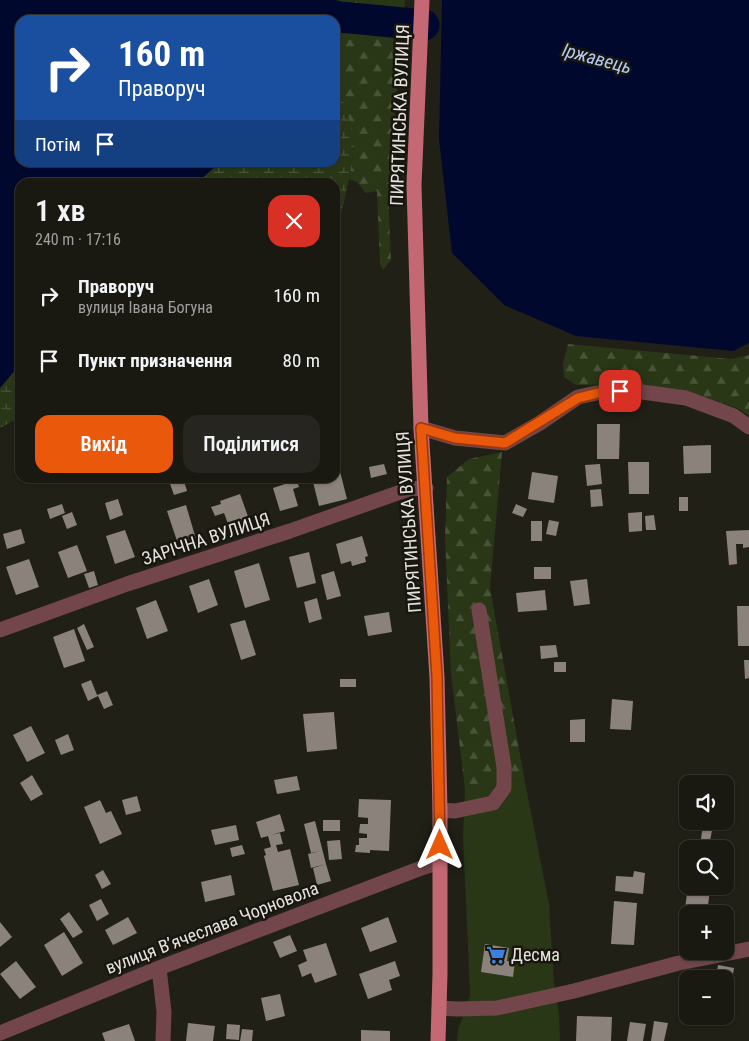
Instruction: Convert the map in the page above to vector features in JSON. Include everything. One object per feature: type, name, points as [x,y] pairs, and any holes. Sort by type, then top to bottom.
[{"type":"main road","name":"ПИРЯТИНСЬКА ВУЛИЦЯ","points":[[422,0],[414,185],[421,428],[437,677],[440,810],[438,1041]]},
{"type":"street","points":[[421,428],[455,438],[505,443],[578,398],[606,391],[686,398],[734,416],[749,427]]},
{"type":"street","name":"ЗАРІЧНА ВУЛИЦЯ","points":[[0,630],[127,584],[290,531],[409,489],[426,488]]},
{"type":"street","points":[[440,810],[455,811],[493,803],[504,788],[504,767],[479,610]]},
{"type":"street","name":"вулиця Вʼячеслава Чорновола","points":[[0,1033],[159,968],[440,862]]},
{"type":"street","points":[[439,1008],[497,1008],[574,991],[679,963],[749,948]]},
{"type":"street","points":[[159,968],[164,1012],[163,1041]]},
{"type":"green space","points":[[274,0],[370,0],[340,38],[340,15],[270,15]]},
{"type":"green space","points":[[370,0],[405,0],[404,17],[359,14]]},
{"type":"green space","points":[[351,23],[400,31],[402,58],[396,95],[388,194],[391,260],[383,270],[380,264],[377,191],[366,193],[357,182],[349,179],[355,140],[340,102],[340,37]]},
{"type":"green space","points":[[340,98],[345,105],[355,140],[341,214],[340,178],[202,178],[215,167],[340,167]]},
{"type":"green space","points":[[568,344],[731,359],[749,355],[749,416],[739,409],[688,391],[635,384],[576,385],[564,377],[563,363]]},
{"type":"green space","points":[[15,370],[15,420],[0,428],[0,388]]},
{"type":"green space","points":[[502,452],[490,588],[524,777],[489,789],[465,789],[451,674],[445,538],[447,477],[469,459]]},
{"type":"green space","points":[[524,777],[549,904],[560,1041],[457,1041],[458,1030],[470,996],[463,838],[465,789],[489,789]]},
{"type":"water","points":[[0,0],[274,0],[270,15],[15,15],[15,167],[215,167],[202,178],[15,178],[15,370],[0,388]]},
{"type":"water","points":[[442,0],[749,0],[749,343],[733,351],[576,336],[504,305],[452,253],[439,139]]},
{"type":"building","points":[[597,424],[620,424],[619,459],[597,459]]},
{"type":"building","points":[[711,445],[711,473],[684,474],[683,446]]},
{"type":"building","points":[[628,462],[649,462],[649,494],[629,494]]},
{"type":"building","points":[[384,464],[387,474],[371,478],[369,467]]},
{"type":"building","points":[[600,464],[602,484],[587,486],[585,465]]},
{"type":"building","points":[[340,472],[347,499],[319,506],[313,483],[340,483]]},
{"type":"building","points":[[532,472],[558,476],[554,503],[528,499]]},
{"type":"building","points":[[170,483],[185,483],[187,491],[174,495]]},
{"type":"building","points":[[288,483],[298,483],[299,487],[293,489],[298,506],[280,511],[273,488]]},
{"type":"building","points":[[601,489],[603,506],[591,507],[590,490]]},
{"type":"building","points":[[240,494],[250,522],[230,529],[224,513],[215,516],[211,507],[221,504],[220,501]]},
{"type":"building","points":[[679,497],[688,497],[688,511],[679,511]]},
{"type":"building","points":[[118,499],[123,515],[110,520],[105,503]]},
{"type":"building","points":[[62,504],[65,513],[50,519],[47,509]]},
{"type":"building","points":[[516,504],[527,509],[523,517],[512,513]]},
{"type":"building","points":[[186,505],[196,539],[178,544],[167,511]]},
{"type":"building","points":[[72,512],[77,525],[67,529],[62,516]]},
{"type":"building","points":[[642,512],[642,531],[629,532],[628,513]]},
{"type":"building","points":[[654,515],[656,530],[646,530],[645,516]]},
{"type":"building","points":[[549,520],[559,522],[556,536],[546,534]]},
{"type":"building","points":[[531,521],[542,521],[542,541],[531,541]]},
{"type":"building","points":[[21,529],[25,543],[7,549],[3,534]]},
{"type":"building","points":[[125,530],[135,557],[115,564],[106,536]]},
{"type":"building","points":[[749,530],[749,547],[743,548],[743,544],[736,544],[737,564],[729,565],[726,531]]},
{"type":"building","points":[[362,536],[368,556],[365,557],[366,562],[352,566],[351,561],[341,564],[336,544]]},
{"type":"building","points":[[77,545],[87,571],[68,578],[58,552]]},
{"type":"building","points":[[309,552],[316,583],[297,588],[289,557]]},
{"type":"building","points":[[29,559],[39,587],[16,595],[6,567]]},
{"type":"building","points":[[259,563],[270,600],[245,608],[234,571]]},
{"type":"building","points":[[534,567],[551,567],[551,579],[534,579]]},
{"type":"building","points":[[94,571],[98,585],[89,588],[84,574]]},
{"type":"building","points":[[334,571],[341,596],[327,600],[321,575]]},
{"type":"building","points":[[209,579],[218,605],[198,613],[189,586]]},
{"type":"building","points":[[587,579],[590,604],[574,606],[570,581]]},
{"type":"building","points":[[545,590],[547,610],[518,612],[516,593]]},
{"type":"building","points":[[317,598],[322,619],[309,623],[304,602]]},
{"type":"building","points":[[156,600],[168,631],[147,639],[136,608]]},
{"type":"building","points":[[737,606],[749,606],[749,646],[738,646]]},
{"type":"building","points":[[389,612],[392,632],[368,636],[364,616]]},
{"type":"building","points":[[245,620],[256,655],[241,660],[230,624]]},
{"type":"building","points":[[84,624],[94,647],[87,650],[77,628]]},
{"type":"building","points":[[74,629],[85,661],[64,668],[53,637]]},
{"type":"building","points":[[556,645],[558,657],[541,659],[540,646]]},
{"type":"building","points":[[744,660],[749,660],[749,678],[745,679]]},
{"type":"building","points":[[554,662],[566,662],[566,672],[554,672]]},
{"type":"building","points":[[340,679],[356,679],[356,687],[340,687]]},
{"type":"building","points":[[91,680],[97,695],[107,691],[113,705],[104,709],[98,696],[88,701],[81,684]]},
{"type":"building","points":[[612,699],[633,701],[631,730],[610,729]]},
{"type":"building","points":[[334,712],[337,749],[307,752],[303,714]]},
{"type":"building","points":[[585,719],[585,742],[570,742],[570,720]]},
{"type":"building","points":[[31,726],[45,753],[27,762],[13,735]]},
{"type":"building","points":[[68,734],[74,750],[61,755],[55,740]]},
{"type":"building","points":[[32,775],[43,794],[31,801],[20,783]]},
{"type":"building","points":[[297,776],[300,790],[277,794],[274,780]]},
{"type":"building","points":[[137,796],[141,811],[126,815],[122,800]]},
{"type":"building","points":[[359,799],[391,800],[389,851],[370,850],[370,853],[355,852],[356,845],[359,845],[359,838],[367,838],[367,834],[359,833],[360,824],[368,824],[368,818],[358,817]]},
{"type":"building","points":[[100,800],[106,813],[111,811],[122,834],[100,844],[84,807]]},
{"type":"building","points":[[280,814],[285,831],[271,835],[280,833],[283,844],[276,845],[278,852],[290,849],[299,885],[273,891],[264,856],[266,855],[264,849],[271,847],[268,836],[261,838],[256,822]]},
{"type":"building","points":[[323,820],[340,820],[340,831],[323,831]]},
{"type":"building","points":[[315,821],[326,864],[311,868],[308,854],[320,851],[311,853],[304,824]]},
{"type":"building","points":[[236,825],[239,840],[215,845],[211,830]]},
{"type":"building","points":[[702,830],[712,830],[710,840],[701,839]]},
{"type":"building","points":[[340,840],[342,859],[329,860],[327,841]]},
{"type":"building","points":[[242,845],[245,854],[232,857],[230,848]]},
{"type":"building","points":[[326,864],[331,881],[317,885],[313,868]]},
{"type":"building","points":[[103,870],[111,884],[102,889],[95,875]]},
{"type":"building","points":[[634,871],[645,873],[643,894],[615,891],[616,876],[633,877]]},
{"type":"building","points":[[231,875],[235,895],[205,902],[201,882]]},
{"type":"building","points":[[687,895],[709,895],[708,905],[686,905]]},
{"type":"building","points":[[101,899],[109,914],[97,921],[89,905]]},
{"type":"building","points":[[614,901],[637,903],[634,945],[611,944]]},
{"type":"building","points":[[69,912],[83,932],[73,938],[60,919]]},
{"type":"building","points":[[128,917],[137,933],[113,945],[105,930]]},
{"type":"building","points":[[388,917],[397,942],[370,952],[361,928]]},
{"type":"building","points":[[0,922],[12,937],[0,947]]},
{"type":"building","points":[[64,932],[83,963],[62,976],[44,945]]},
{"type":"building","points":[[290,935],[297,951],[280,958],[273,942]]},
{"type":"building","points":[[326,943],[337,975],[315,983],[311,973],[302,977],[298,965],[307,961],[303,950]]},
{"type":"building","name":"Десма","points":[[485,944],[509,948],[507,961],[515,962],[513,977],[481,972]]},
{"type":"building","points":[[16,961],[36,987],[20,999],[0,974]]},
{"type":"building","points":[[395,961],[400,976],[389,980],[392,990],[368,999],[359,974]]},
{"type":"building","points":[[718,965],[734,968],[734,970],[717,970]]},
{"type":"building","points":[[280,994],[285,1016],[266,1021],[261,998]]},
{"type":"building","points":[[577,1016],[612,1017],[611,1041],[576,1041]]},
{"type":"building","points":[[654,1021],[668,1023],[664,1041],[651,1041]]},
{"type":"building","points":[[630,1022],[646,1024],[643,1041],[627,1041]]},
{"type":"building","points":[[188,1023],[215,1026],[213,1041],[186,1041]]},
{"type":"building","points":[[129,1024],[135,1041],[105,1041],[102,1033]]},
{"type":"building","points":[[227,1024],[240,1025],[239,1040],[226,1039]]},
{"type":"building","points":[[242,1029],[253,1030],[252,1041],[240,1041]]},
{"type":"building","points":[[361,1030],[390,1031],[390,1041],[361,1041]]},
{"type":"waterway","name":"Іржавець","points":[[270,0],[332,15]]},
{"type":"waterway","name":"Іржавець","points":[[340,17],[424,25]]},
{"type":"place","name":"Десма","points":[[496,955]]},
{"type":"route","points":[[440,845],[437,677],[421,428],[455,438],[505,443],[578,398],[606,391],[620,391]]}]
